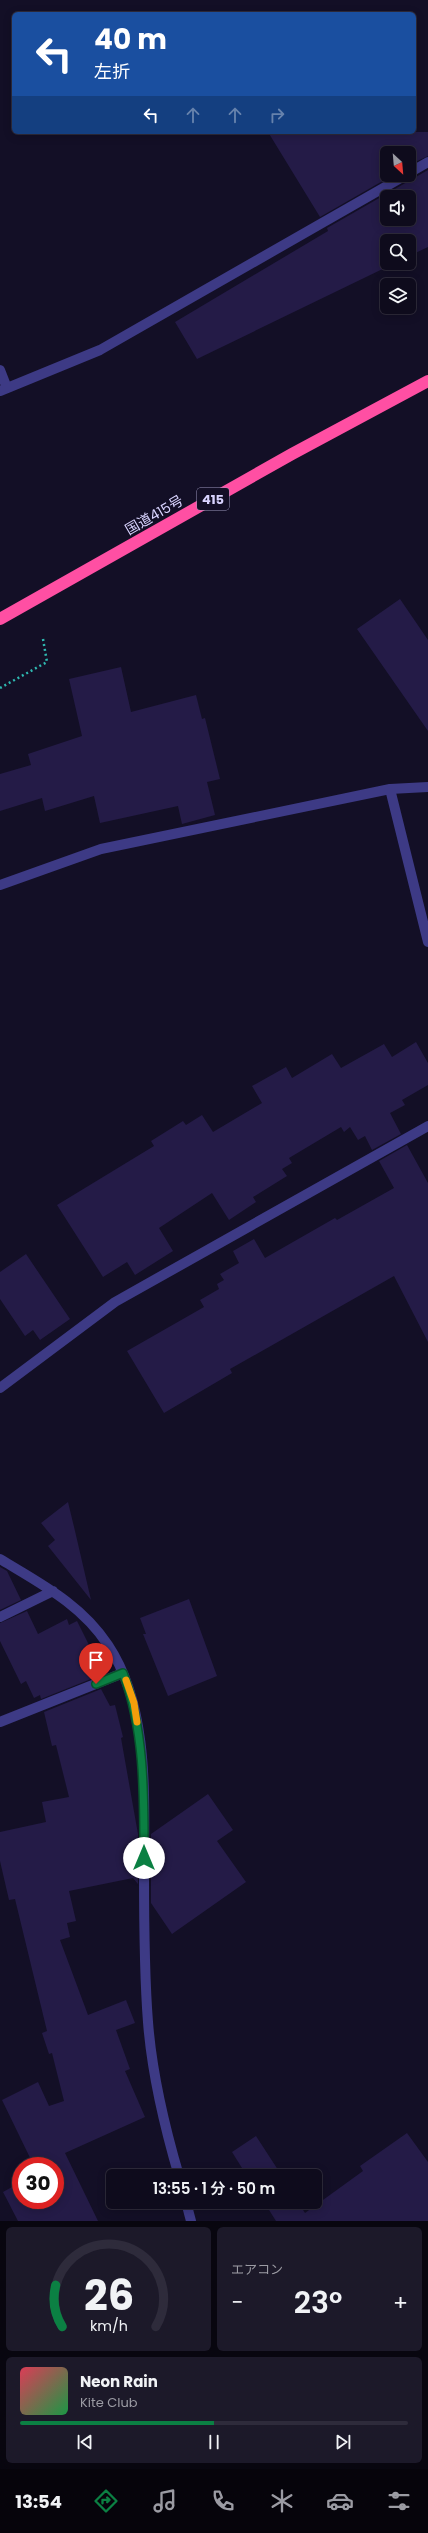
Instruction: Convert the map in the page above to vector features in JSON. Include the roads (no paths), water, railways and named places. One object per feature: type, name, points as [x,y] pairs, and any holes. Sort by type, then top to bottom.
[{"type":"highway","name":"国道415号","points":[[0,619],[292,454],[428,381]]},
{"type":"street","points":[[416,169],[428,162]]},
{"type":"street","points":[[0,370],[4,390],[100,350],[394,182]]},
{"type":"street","points":[[0,885],[101,849],[390,789],[428,787]]},
{"type":"street","points":[[390,789],[428,942]]},
{"type":"street","points":[[0,1388],[115,1302],[428,1126]]},
{"type":"street","points":[[0,1558],[68,1600],[90,1620],[109,1646],[123,1673],[134,1703],[144,1796],[144,1935],[148,2022],[154,2071],[164,2124],[176,2169]]},
{"type":"street","points":[[0,1617],[53,1591]]},
{"type":"street","points":[[0,1722],[123,1673]]},
{"type":"street","points":[[188,2209],[191,2221]]}]
